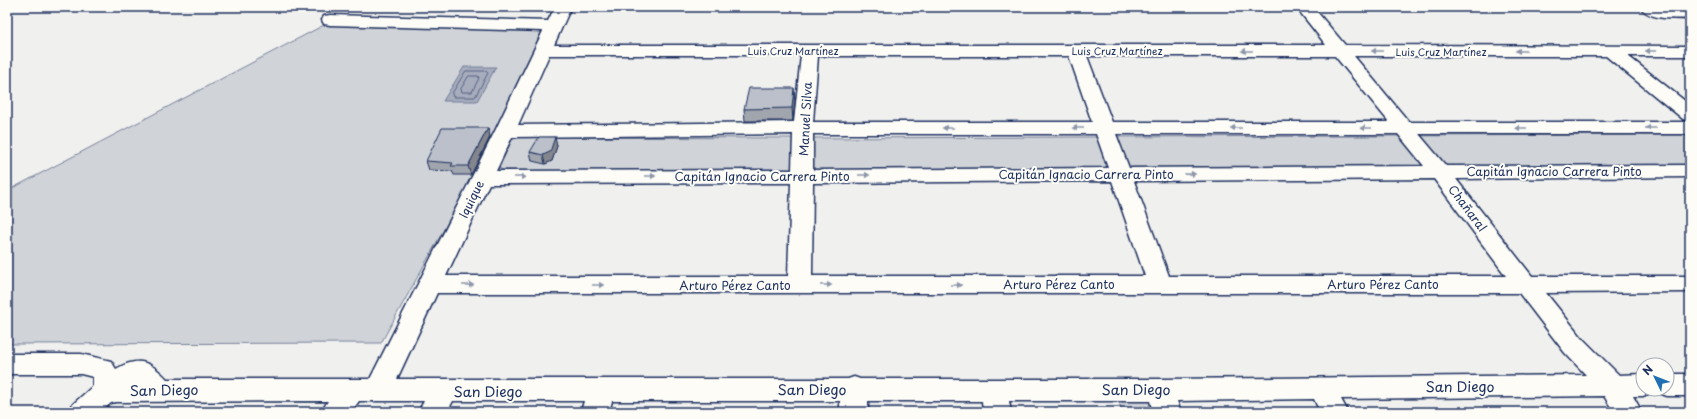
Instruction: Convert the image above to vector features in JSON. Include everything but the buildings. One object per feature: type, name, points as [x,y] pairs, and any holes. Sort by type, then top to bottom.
[{"type":"street","name":"Chañaral","points":[[1304,7],[1405,128],[1574,346],[1612,385],[1628,412]]},
{"type":"street","points":[[1651,9],[1667,14],[1688,16]]},
{"type":"street","points":[[330,20],[558,16]]},
{"type":"street","name":"Iquique","points":[[335,412],[365,390],[429,285],[544,50],[558,16]]},
{"type":"street","name":"Luis Cruz Martínez","points":[[544,50],[1690,51]]},
{"type":"street","name":"Manuel Silva","points":[[800,285],[804,175],[803,128],[810,50]]},
{"type":"street","points":[[1076,50],[1160,284]]},
{"type":"street","points":[[1610,51],[1690,115]]},
{"type":"street","points":[[505,131],[803,128],[1690,128]]},
{"type":"street","name":"Capitán Ignacio Carrera Pinto","points":[[481,178],[1690,171]]},
{"type":"street","name":"Arturo Pérez Canto","points":[[429,285],[1690,284]]},
{"type":"street","points":[[7,364],[81,364],[102,368],[107,374],[108,386],[105,394],[94,401],[83,412]]},
{"type":"street","name":"San Diego","points":[[105,394],[116,391],[160,390],[365,390],[438,402],[854,400],[1164,401],[1321,387],[1635,385]]},
{"type":"street","points":[[1675,385],[1690,385]]},
{"type":"street","points":[[1321,387],[1334,412]]},
{"type":"shaded area","points":[[324,25],[543,30],[495,137],[381,343],[7,344],[7,191]]},
{"type":"shaded area","points":[[1690,135],[1690,168],[601,172],[503,170],[499,168],[512,140],[518,137],[797,138]]},
{"type":"shaded area","points":[[1117,395],[1147,395],[1153,412],[1122,412]]},
{"type":"water","points":[[464,67],[496,67],[477,101],[443,101]]}]
